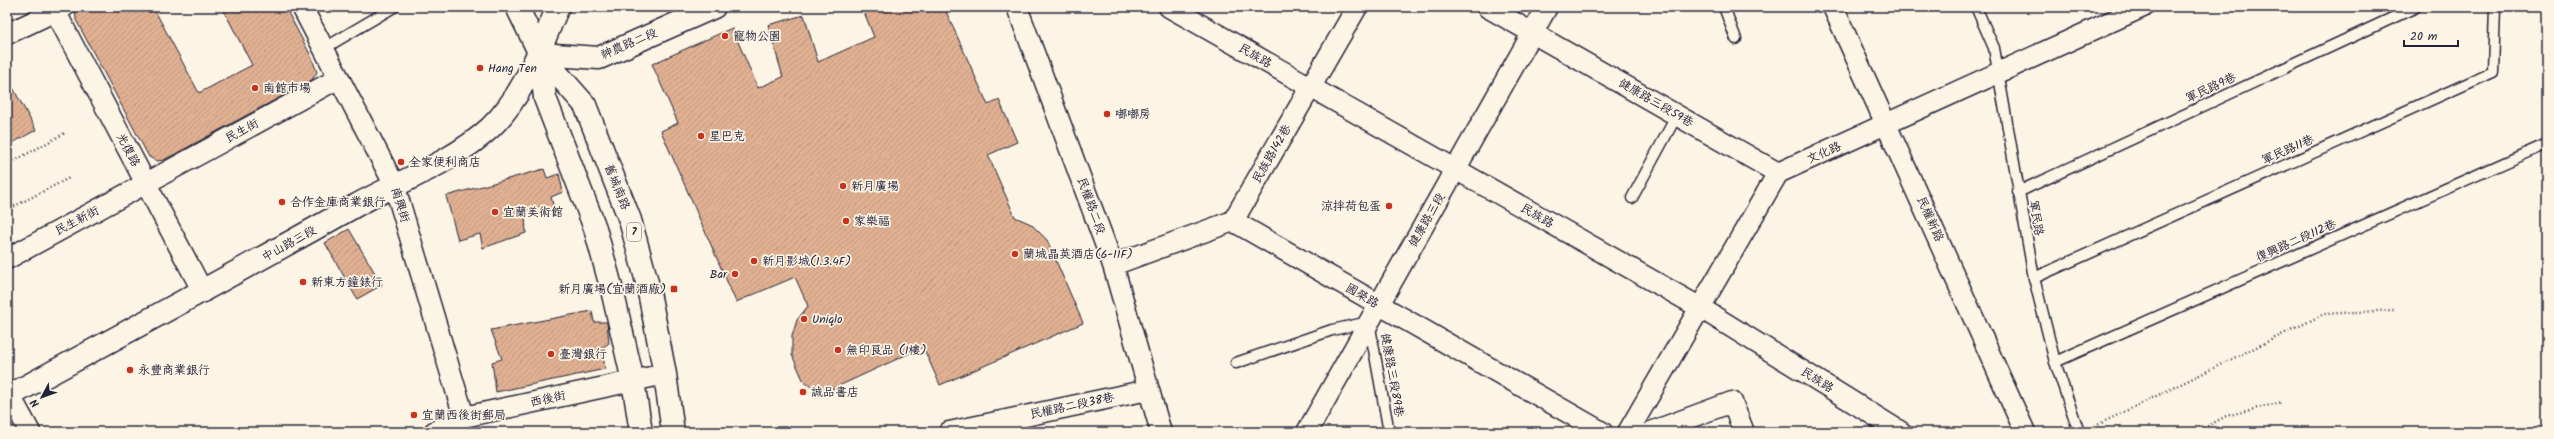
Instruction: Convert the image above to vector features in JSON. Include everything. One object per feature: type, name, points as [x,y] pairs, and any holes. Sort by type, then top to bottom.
[{"type":"main road","name":"舊城南路","points":[[517,7],[540,54],[585,105],[628,213],[648,282],[665,374],[673,432]]},
{"type":"main road","name":"舊城南路","points":[[533,7],[546,98],[595,228],[633,381],[641,432]]},
{"type":"main road","name":"中山路三段","points":[[8,394],[203,292],[394,184],[459,154],[491,127],[512,100],[540,54],[558,7]]},
{"type":"main road","name":"神農路二段","points":[[540,54],[599,58],[714,7]]},
{"type":"street","name":"南興街","points":[[302,7],[394,184],[464,417]]},
{"type":"street","name":"民權路二段","points":[[1018,7],[1113,265],[1161,432]]},
{"type":"street","name":"民族路","points":[[1169,7],[1700,308],[1901,432]]},
{"type":"street","name":"民族路142巷","points":[[1233,222],[1357,7]]},
{"type":"street","name":"健康路三段59巷","points":[[1487,7],[1778,173]]},
{"type":"street","name":"健康路三段","points":[[1307,432],[1547,7]]},
{"type":"street","name":"民權新路","points":[[1833,7],[1888,125],[2025,432]]},
{"type":"street","name":"文化路","points":[[1778,173],[1888,125],[1998,72],[2143,7]]},
{"type":"street","points":[[7,34],[58,9]]},
{"type":"street","name":"光復路","points":[[58,9],[146,184],[203,292]]},
{"type":"street","name":"民生街","points":[[146,184],[339,78]]},
{"type":"street","points":[[1628,432],[1778,173]]},
{"type":"street","name":"民生新街","points":[[7,258],[146,184]]},
{"type":"street","points":[[1113,265],[1233,222]]},
{"type":"street","name":"國榮路","points":[[1233,222],[1374,314],[1602,432]]},
{"type":"street","name":"西後街","points":[[434,432],[464,417],[665,374]]},
{"type":"street","name":"民權路二段38巷","points":[[949,432],[1148,390]]},
{"type":"street","points":[[8,394],[30,432]]},
{"type":"street","points":[[1651,432],[1732,402],[1744,432]]},
{"type":"lane","points":[[323,49],[394,7]]},
{"type":"lane","points":[[1724,7],[1736,39]]},
{"type":"lane","name":"軍民路","points":[[1976,7],[1994,48],[2034,278],[2055,362],[2079,432]]},
{"type":"lane","name":"軍民路9巷","points":[[2018,192],[2416,7]]},
{"type":"lane","name":"軍民路11巷","points":[[2034,278],[2493,72],[2495,7]]},
{"type":"lane","points":[[1632,198],[1677,115]]},
{"type":"lane","name":"復興路二段112巷","points":[[2055,362],[2547,144]]},
{"type":"lane","points":[[1236,363],[1374,314]]},
{"type":"lane","name":"健康路三段89巷","points":[[1374,314],[1389,432]]},
{"type":"path","points":[[7,165],[66,133]]},
{"type":"path","points":[[7,210],[72,177]]},
{"type":"path","points":[[2083,432],[2324,314],[2394,310]]},
{"type":"path","points":[[2197,432],[2226,416],[2282,402]]},
{"type":"building","name":"南館市場","points":[[75,7],[153,7],[199,93],[252,65],[222,7],[285,7],[311,56],[317,72],[312,80],[164,160],[157,161],[149,157],[76,20]]},
{"type":"building","name":"新月廣場","points":[[862,7],[944,7],[988,105],[999,100],[1017,142],[988,155],[1015,217],[1031,224],[1047,240],[1083,323],[940,385],[923,347],[828,391],[816,390],[804,382],[792,355],[792,336],[797,320],[808,306],[795,277],[736,302],[661,131],[678,123],[652,64],[732,28],[758,88],[783,77],[768,25],[804,15],[818,62],[874,37]]},
{"type":"building","points":[[7,77],[36,130],[7,146]]},
{"type":"building","name":"宜蘭美術館","points":[[544,169],[547,178],[559,174],[563,192],[551,197],[554,208],[525,216],[526,233],[483,248],[480,234],[458,240],[446,196]]},
{"type":"building","points":[[349,229],[382,285],[357,299],[325,243]]},
{"type":"building","name":"臺灣銀行","points":[[592,311],[594,322],[607,322],[609,343],[602,348],[605,369],[496,392],[492,362],[502,359],[491,330]]},
{"type":"place","name":"寵物公園","points":[[725,36]]},
{"type":"place","name":"Hang Ten","points":[[480,68]]},
{"type":"place","name":"南館市場","points":[[255,88]]},
{"type":"place","name":"嘟嘟房","points":[[1107,114]]},
{"type":"place","name":"星巴克","points":[[701,136]]},
{"type":"place","name":"全家便利商店","points":[[401,162]]},
{"type":"place","name":"新月廣場","points":[[843,186]]},
{"type":"place","name":"合作金庫商業銀行","points":[[282,202]]},
{"type":"place","name":"涼拌荷包蛋","points":[[1389,206]]},
{"type":"place","name":"宜蘭美術館","points":[[495,212]]},
{"type":"place","name":"家樂福","points":[[846,221]]},
{"type":"place","name":"蘭城晶英酒店(6-11F)","points":[[1015,254]]},
{"type":"place","name":"新月影城(1.3.4F)","points":[[754,261]]},
{"type":"place","name":"Bar","points":[[735,274]]},
{"type":"place","name":"新東方鐘錶行","points":[[303,282]]},
{"type":"place","name":"新月廣場(宜蘭酒廠)","points":[[674,289]]},
{"type":"place","name":"Uniqlo","points":[[804,319]]},
{"type":"place","name":"無印良品 (1樓)","points":[[838,350]]},
{"type":"place","name":"臺灣銀行","points":[[551,354]]},
{"type":"place","name":"永豐商業銀行","points":[[130,370]]},
{"type":"place","name":"誠品書店","points":[[803,392]]},
{"type":"place","name":"宜蘭西後街郵局","points":[[414,415]]}]
